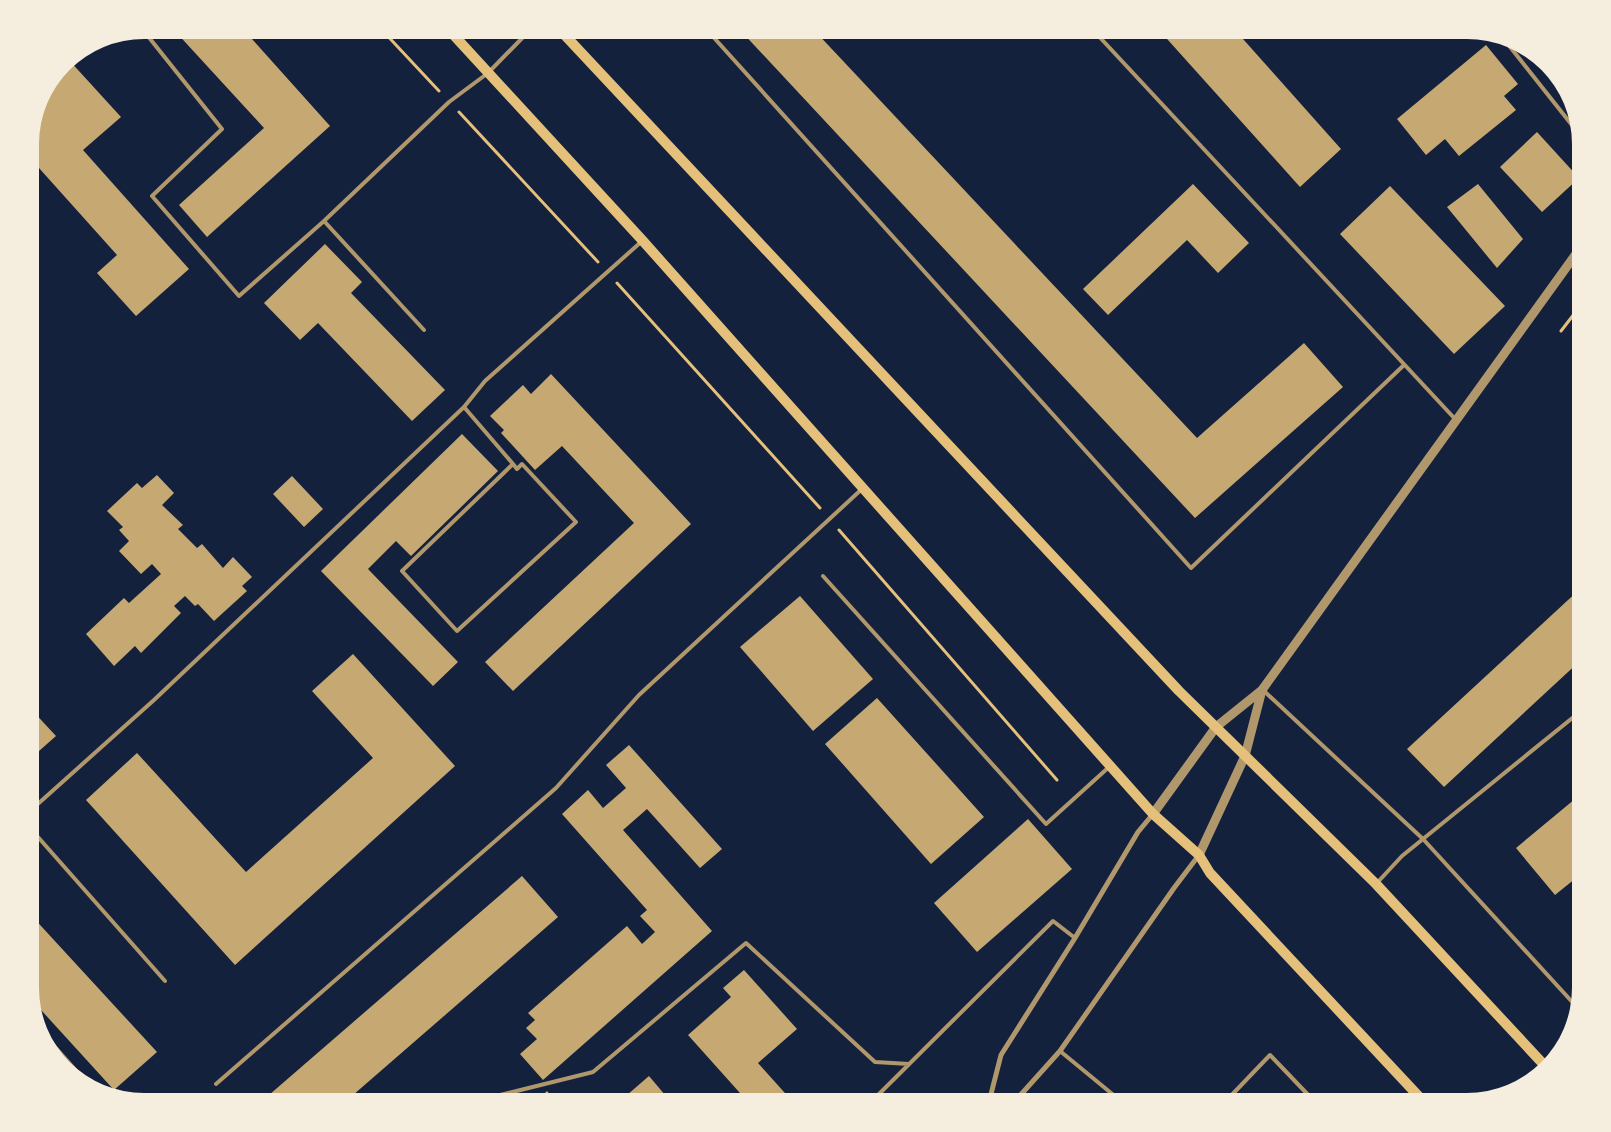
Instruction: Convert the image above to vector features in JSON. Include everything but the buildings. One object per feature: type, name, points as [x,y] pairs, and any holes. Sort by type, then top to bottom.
[{"type":"main road","points":[[456,39],[643,241],[1154,814],[1199,856],[1210,873],[1416,1093]]},
{"type":"main road","points":[[568,39],[1172,684],[1376,884],[1541,1062]]},
{"type":"street","points":[[991,1093],[1001,1055],[1075,938],[1138,832],[1154,814],[1216,727],[1262,690],[1572,259]]},
{"type":"street","points":[[1022,1093],[1060,1051],[1174,888],[1199,856],[1245,756],[1262,690]]},
{"type":"lane","points":[[151,39],[222,129],[152,196],[239,296],[324,222],[449,102],[488,73],[521,39]]},
{"type":"lane","points":[[715,39],[1191,568],[1404,365]]},
{"type":"lane","points":[[1101,39],[1456,420]]},
{"type":"lane","points":[[1512,49],[1570,122]]},
{"type":"lane","points":[[324,222],[424,330]]},
{"type":"lane","points":[[39,804],[154,700],[464,407],[485,381],[643,241]]},
{"type":"lane","points":[[464,407],[514,464],[517,469],[522,464],[576,522],[457,631],[402,571],[514,464]]},
{"type":"lane","points":[[216,1084],[556,788],[639,695],[863,488]]},
{"type":"lane","points":[[823,576],[1046,824],[1111,766]]},
{"type":"lane","points":[[1262,690],[1423,838],[1571,1001]]},
{"type":"lane","points":[[1376,884],[1402,856],[1423,838],[1572,718]]},
{"type":"lane","points":[[39,838],[165,980]]},
{"type":"lane","points":[[880,1093],[1053,921],[1075,938]]},
{"type":"lane","points":[[508,1093],[593,1072],[746,943],[875,1062],[909,1064]]},
{"type":"lane","points":[[1060,1051],[1111,1093]]},
{"type":"lane","points":[[1234,1093],[1270,1055],[1306,1093]]},
{"type":"path","points":[[390,39],[608,273],[830,519],[1057,780]]},
{"type":"path","points":[[1561,331],[1572,317]]}]
